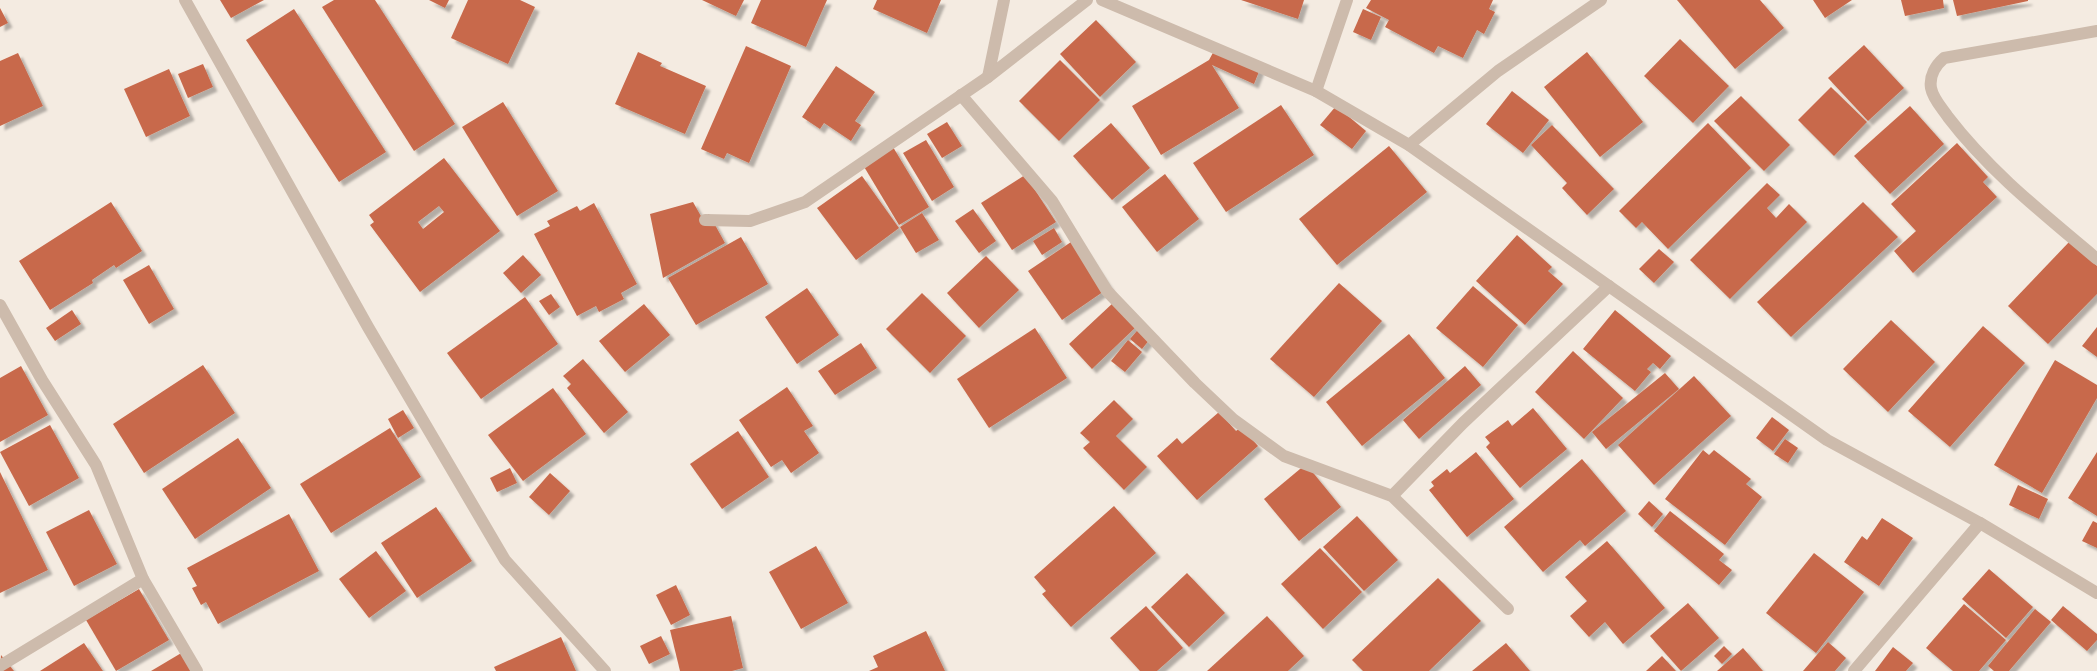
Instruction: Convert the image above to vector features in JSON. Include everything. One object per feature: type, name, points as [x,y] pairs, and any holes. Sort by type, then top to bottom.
[{"type":"street","points":[[185,0],[368,327],[505,560],[604,671]]},
{"type":"street","points":[[988,77],[1004,0]]},
{"type":"street","points":[[705,220],[750,221],[805,202],[988,77],[1086,0]]},
{"type":"street","points":[[1102,0],[1316,91],[1409,145],[1827,440],[1980,523],[2097,592]]},
{"type":"street","points":[[1316,91],[1347,0]]},
{"type":"street","points":[[1409,145],[1498,71],[1600,0]]},
{"type":"street","points":[[2097,31],[1944,58],[1936,64],[1931,79],[1931,88],[1936,101],[1969,145],[2037,209],[2097,259]]},
{"type":"street","points":[[961,95],[1052,201],[1107,291],[1233,419],[1284,456],[1392,496],[1508,609]]},
{"type":"street","points":[[1392,496],[1462,423],[1609,286]]},
{"type":"street","points":[[2,313],[96,465],[143,579],[197,671]]},
{"type":"street","points":[[1854,671],[1980,523]]},
{"type":"street","points":[[0,666],[143,579]]},
{"type":"building","points":[[220,0],[264,0],[231,18]]},
{"type":"building","points":[[334,0],[375,0],[455,124],[414,151],[322,7]]},
{"type":"building","points":[[429,0],[449,0],[445,8]]},
{"type":"building","points":[[468,0],[520,0],[535,7],[508,64],[451,38]]},
{"type":"building","points":[[702,0],[744,0],[736,16]]},
{"type":"building","points":[[761,0],[827,0],[806,47],[751,23]]},
{"type":"building","points":[[877,0],[941,0],[927,33],[873,9]]},
{"type":"building","points":[[1241,0],[1304,0],[1298,19]]},
{"type":"building","points":[[1371,0],[1493,0],[1489,9],[1495,12],[1484,34],[1477,30],[1463,58],[1438,46],[1434,53],[1385,27],[1389,20],[1366,8]]},
{"type":"building","points":[[1677,0],[1760,0],[1784,28],[1735,69]]},
{"type":"building","points":[[1813,0],[1852,0],[1825,18]]},
{"type":"building","points":[[1901,0],[1943,0],[1944,8],[1905,16]]},
{"type":"building","points":[[1953,0],[2028,0],[2028,1],[1957,16]]},
{"type":"building","points":[[0,8],[8,23],[0,27]]},
{"type":"building","points":[[294,9],[386,152],[339,182],[246,40]]},
{"type":"building","points":[[1363,9],[1381,17],[1371,40],[1353,32]]},
{"type":"building","points":[[1096,20],[1136,62],[1100,97],[1060,54]]},
{"type":"building","points":[[1680,39],[1729,86],[1693,123],[1644,76]]},
{"type":"building","points":[[1864,45],[1904,88],[1868,121],[1828,78]]},
{"type":"building","points":[[746,46],[791,66],[749,163],[727,153],[724,159],[701,149]]},
{"type":"building","points":[[1215,49],[1260,69],[1254,84],[1212,65],[1239,108],[1161,155],[1132,106],[1209,60]]},
{"type":"building","points":[[638,52],[662,63],[660,66],[706,86],[685,134],[615,104]]},
{"type":"building","points":[[1587,52],[1643,122],[1600,157],[1544,87]]},
{"type":"building","points":[[18,53],[43,106],[0,126],[0,61]]},
{"type":"building","points":[[1060,60],[1100,100],[1059,141],[1019,101]]},
{"type":"building","points":[[203,64],[213,87],[188,98],[178,74]]},
{"type":"building","points":[[836,66],[875,92],[855,121],[861,125],[851,141],[824,123],[820,129],[802,117]]},
{"type":"building","points":[[169,69],[190,116],[146,137],[124,89]]},
{"type":"building","points":[[1831,87],[1867,122],[1834,156],[1798,120]]},
{"type":"building","points":[[1512,91],[1549,120],[1523,153],[1486,124]]},
{"type":"building","points":[[1741,96],[1790,145],[1764,171],[1714,121]]},
{"type":"building","points":[[503,102],[558,191],[517,216],[462,127]]},
{"type":"building","points":[[1281,105],[1314,155],[1226,212],[1193,163]]},
{"type":"building","points":[[1336,106],[1366,131],[1352,149],[1320,125]]},
{"type":"building","points":[[1910,106],[1944,144],[1890,194],[1854,156]]},
{"type":"building","points":[[947,122],[962,146],[942,158],[927,134]]},
{"type":"building","points":[[1111,123],[1150,168],[1112,200],[1073,156]]},
{"type":"building","points":[[1708,123],[1751,168],[1668,249],[1642,222],[1636,228],[1619,211]]},
{"type":"building","points":[[1552,125],[1614,189],[1587,215],[1562,188],[1567,183],[1531,145]]},
{"type":"building","points":[[926,140],[954,187],[932,201],[903,153]]},
{"type":"building","points":[[1957,143],[1988,177],[1983,182],[1997,197],[1913,273],[1894,251],[1916,231],[1891,204]]},
{"type":"building","points":[[1389,146],[1427,192],[1337,265],[1299,219]]},
{"type":"building","points":[[893,147],[929,207],[899,225],[863,165]]},
{"type":"building","points":[[444,158],[500,231],[420,292],[370,225],[374,222],[369,215]],"holes":[[[439,206],[444,212],[423,229],[418,222]]]},
{"type":"building","points":[[1165,174],[1199,219],[1157,252],[1122,207]]},
{"type":"building","points":[[1025,175],[1056,222],[1012,250],[981,203]]},
{"type":"building","points":[[862,176],[899,228],[856,260],[817,208]]},
{"type":"building","points":[[1767,183],[1780,195],[1767,208],[1776,218],[1789,204],[1807,222],[1730,299],[1690,260]]},
{"type":"building","points":[[111,202],[142,251],[116,268],[114,265],[92,280],[93,283],[50,310],[19,261]]},
{"type":"building","points":[[693,202],[702,218],[709,214],[725,243],[663,278],[650,214]]},
{"type":"building","points":[[1863,202],[1898,237],[1791,337],[1757,302]]},
{"type":"building","points":[[594,203],[637,284],[621,293],[624,299],[599,312],[596,306],[577,316],[534,234],[550,226],[547,221],[577,206],[580,211]]},
{"type":"building","points":[[973,209],[996,241],[979,253],[955,221]]},
{"type":"building","points":[[922,213],[939,240],[916,253],[900,227]]},
{"type":"building","points":[[1054,228],[1062,242],[1042,255],[1033,241]]},
{"type":"building","points":[[1517,235],[1552,267],[1548,271],[1563,284],[1525,325],[1476,281]]},
{"type":"building","points":[[741,237],[768,284],[696,325],[668,278]]},
{"type":"building","points":[[1077,238],[1110,287],[1062,320],[1028,271]]},
{"type":"building","points":[[2070,241],[2097,266],[2097,294],[2048,344],[2008,306]]},
{"type":"building","points":[[1659,249],[1674,262],[1654,283],[1639,269]]},
{"type":"building","points":[[523,255],[541,275],[521,293],[503,273]]},
{"type":"building","points":[[986,256],[1019,290],[979,328],[947,293]]},
{"type":"building","points":[[149,265],[174,309],[149,324],[123,280]]},
{"type":"building","points":[[1339,283],[1382,321],[1314,397],[1270,359]]},
{"type":"building","points":[[1473,286],[1518,325],[1483,367],[1436,328]]},
{"type":"building","points":[[807,288],[839,335],[797,364],[765,317]]},
{"type":"building","points":[[922,293],[966,336],[930,373],[886,329]]},
{"type":"building","points":[[551,294],[560,307],[549,315],[539,301]]},
{"type":"building","points":[[525,297],[558,344],[481,399],[447,353]]},
{"type":"building","points":[[1114,302],[1137,326],[1092,369],[1069,344]]},
{"type":"building","points":[[644,304],[670,335],[625,372],[599,341]]},
{"type":"building","points":[[72,310],[81,324],[55,341],[46,328]]},
{"type":"building","points":[[1615,310],[1671,356],[1660,369],[1653,363],[1647,369],[1651,372],[1635,391],[1583,349]]},
{"type":"building","points":[[1891,320],[1935,362],[1888,412],[1843,369]]},
{"type":"building","points":[[1142,325],[1154,334],[1142,349],[1130,339]]},
{"type":"building","points":[[1983,326],[2025,363],[1950,447],[1908,411]]},
{"type":"building","points":[[2097,327],[2097,357],[2082,346]]},
{"type":"building","points":[[1035,328],[1067,378],[989,428],[957,379]]},
{"type":"building","points":[[1409,334],[1445,378],[1362,446],[1326,402]]},
{"type":"building","points":[[1128,340],[1142,352],[1125,372],[1111,361]]},
{"type":"building","points":[[861,343],[877,368],[835,395],[818,371]]},
{"type":"building","points":[[1573,351],[1623,398],[1584,439],[1535,392]]},
{"type":"building","points":[[583,359],[628,412],[604,433],[567,388],[571,384],[563,376]]},
{"type":"building","points":[[2055,360],[2097,385],[2097,398],[2042,493],[1994,465]]},
{"type":"building","points":[[203,365],[235,413],[144,473],[113,424]]},
{"type":"building","points":[[21,366],[48,415],[0,442],[0,378]]},
{"type":"building","points":[[1465,366],[1481,385],[1419,439],[1403,420]]},
{"type":"building","points":[[1665,373],[1679,389],[1606,449],[1592,432]]},
{"type":"building","points":[[1694,376],[1731,416],[1654,485],[1618,445]]},
{"type":"building","points":[[787,387],[813,426],[804,431],[819,453],[791,473],[782,460],[771,467],[739,420]]},
{"type":"building","points":[[553,388],[586,434],[523,481],[488,435]]},
{"type":"building","points":[[1114,400],[1133,419],[1116,436],[1147,467],[1124,490],[1083,448],[1090,442],[1080,433]]},
{"type":"building","points":[[1533,408],[1567,449],[1520,488],[1486,447],[1490,443],[1485,437],[1508,420],[1512,426]]},
{"type":"building","points":[[403,410],[414,428],[398,438],[388,419]]},
{"type":"building","points":[[1219,412],[1236,431],[1241,427],[1258,446],[1197,500],[1157,456],[1177,438],[1182,444]]},
{"type":"building","points":[[1772,417],[1789,430],[1773,451],[1756,438]]},
{"type":"building","points":[[50,425],[79,478],[29,506],[0,452]]},
{"type":"building","points":[[390,428],[421,477],[331,533],[300,484]]},
{"type":"building","points":[[738,431],[769,477],[722,509],[690,464]]},
{"type":"building","points":[[238,438],[271,488],[195,539],[162,489]]},
{"type":"building","points":[[1785,439],[1798,448],[1788,463],[1774,454]]},
{"type":"building","points":[[1703,450],[1709,455],[1714,450],[1751,479],[1746,484],[1762,497],[1725,545],[1665,499]]},
{"type":"building","points":[[1476,452],[1514,499],[1467,537],[1429,490],[1434,486],[1431,482],[1447,469],[1450,473]]},
{"type":"building","points":[[2097,452],[2097,516],[2068,498]]},
{"type":"building","points":[[1582,459],[1626,511],[1585,546],[1580,540],[1543,572],[1504,527]]},
{"type":"building","points":[[1306,464],[1341,507],[1299,541],[1264,499]]},
{"type":"building","points":[[510,468],[517,483],[497,492],[490,478]]},
{"type":"building","points":[[0,472],[48,570],[0,593]]},
{"type":"building","points":[[550,473],[570,491],[549,515],[529,497]]},
{"type":"building","points":[[2018,485],[2048,499],[2039,519],[2009,505]]},
{"type":"building","points":[[1649,501],[1663,514],[1652,527],[1638,514]]},
{"type":"building","points":[[1114,506],[1156,553],[1071,627],[1042,594],[1046,591],[1034,577]]},
{"type":"building","points":[[436,507],[472,561],[417,598],[381,543]]},
{"type":"building","points":[[89,510],[117,564],[74,586],[46,532]]},
{"type":"building","points":[[1670,511],[1724,554],[1719,560],[1732,570],[1719,585],[1654,531]]},
{"type":"building","points":[[289,514],[319,571],[218,624],[206,602],[201,605],[192,588],[197,586],[187,568]]},
{"type":"building","points":[[1357,516],[1398,560],[1364,591],[1323,547]]},
{"type":"building","points":[[1882,518],[1913,538],[1879,586],[1844,562],[1862,536],[1867,540]]},
{"type":"building","points":[[2093,521],[2097,523],[2097,548],[2082,541]]},
{"type":"building","points":[[1607,541],[1665,608],[1623,644],[1605,622],[1589,637],[1570,616],[1587,601],[1565,577]]},
{"type":"building","points":[[816,546],[848,603],[801,629],[769,572]]},
{"type":"building","points":[[1320,548],[1362,592],[1323,629],[1281,584]]},
{"type":"building","points":[[376,551],[406,591],[369,618],[339,579]]},
{"type":"building","points":[[1814,553],[1864,592],[1816,653],[1766,613]]},
{"type":"building","points":[[1989,569],[2033,607],[2006,638],[1962,599]]},
{"type":"building","points":[[1187,573],[1225,613],[1189,647],[1151,607]]},
{"type":"building","points":[[1438,578],[1481,621],[1429,671],[1363,671],[1352,660]]},
{"type":"building","points":[[676,585],[690,615],[671,625],[656,595]]},
{"type":"building","points":[[139,589],[169,640],[116,671],[86,620]]},
{"type":"building","points":[[1688,603],[1719,638],[1681,671],[1650,636]]},
{"type":"building","points":[[1964,604],[2006,640],[1979,671],[1953,671],[1926,648]]},
{"type":"building","points":[[1146,606],[1183,648],[1157,671],[1140,671],[1110,638]]},
{"type":"building","points":[[2063,606],[2097,634],[2097,640],[2087,651],[2051,620]]},
{"type":"building","points":[[2035,609],[2051,622],[2009,671],[1994,671],[1988,666]]},
{"type":"building","points":[[731,616],[743,668],[732,671],[680,671],[670,630]]},
{"type":"building","points":[[1267,616],[1304,656],[1288,671],[1207,671]]},
{"type":"building","points":[[926,631],[945,671],[869,671],[878,667],[873,656]]},
{"type":"building","points":[[661,636],[670,654],[649,664],[640,646]]},
{"type":"building","points":[[561,637],[576,671],[496,671],[494,667]]},
{"type":"building","points":[[1828,642],[1846,658],[1835,671],[1803,671]]},
{"type":"building","points":[[84,643],[103,671],[40,671]]},
{"type":"building","points":[[1506,643],[1530,671],[1472,671]]},
{"type":"building","points":[[1724,646],[1732,654],[1722,664],[1714,656]]},
{"type":"building","points":[[1893,647],[1913,663],[1906,671],[1875,671]]},
{"type":"building","points":[[1743,648],[1763,671],[1717,671]]},
{"type":"building","points":[[183,652],[194,671],[151,671]]},
{"type":"building","points":[[1,655],[14,671],[0,671]]},
{"type":"building","points":[[1662,656],[1676,671],[1646,671]]}]
